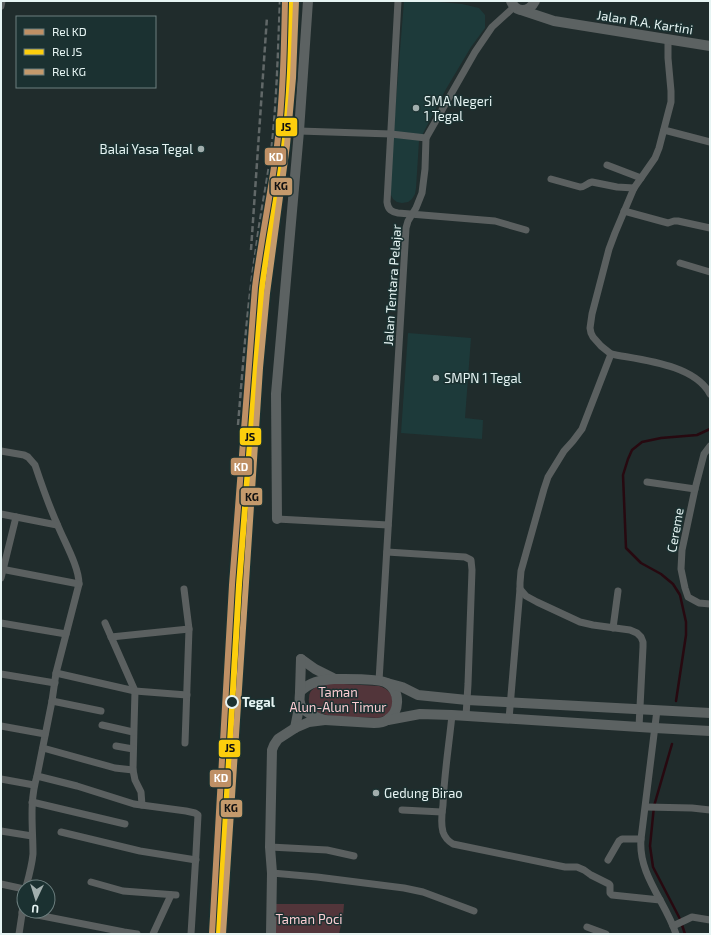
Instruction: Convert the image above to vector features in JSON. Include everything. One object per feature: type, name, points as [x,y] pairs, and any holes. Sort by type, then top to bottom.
[{"type":"street","points":[[1,6],[2,1]]},
{"type":"street","points":[[308,1],[299,131],[276,394],[277,519],[388,525]]},
{"type":"street","points":[[398,1],[388,206],[391,211],[398,213],[496,221],[526,230]]},
{"type":"street","points":[[514,4],[526,10],[536,1],[542,10],[554,21]]},
{"type":"street","name":"Jalan R.A. Kartini","points":[[514,4],[554,21],[710,46]]},
{"type":"street","name":"Jalan Tentara Pelajar","points":[[383,682],[388,525],[406,228],[411,214],[416,208],[422,193],[425,169],[426,138],[475,52],[492,27],[514,4]]},
{"type":"street","points":[[668,39],[671,102],[664,130],[659,148],[634,188],[614,233],[592,314],[590,328],[593,337],[611,354],[676,368],[689,374],[703,384],[710,394]]},
{"type":"street","points":[[664,130],[710,142]]},
{"type":"street","points":[[299,131],[391,134],[426,138]]},
{"type":"street","points":[[607,165],[641,178]]},
{"type":"street","points":[[551,179],[580,187],[592,182],[617,187],[634,188]]},
{"type":"street","points":[[624,212],[668,223],[678,221],[710,228]]},
{"type":"street","points":[[680,263],[710,272]]},
{"type":"street","points":[[509,719],[521,571],[548,477],[564,451],[582,429],[611,354]]},
{"type":"street","name":"Cereme","points":[[710,446],[704,454],[695,489],[682,550],[681,569],[688,597],[710,604]]},
{"type":"street","points":[[1,452],[24,455],[28,457],[35,465],[57,525],[79,578],[79,584],[56,673],[43,748],[34,785],[32,802],[33,854],[32,865],[28,879]]},
{"type":"street","points":[[647,482],[695,489]]},
{"type":"street","points":[[1,514],[57,525]]},
{"type":"street","points":[[1,578],[16,517]]},
{"type":"street","points":[[387,552],[465,557],[472,560],[466,716]]},
{"type":"street","points":[[2,569],[79,584]]},
{"type":"street","points":[[184,589],[189,630],[185,743]]},
{"type":"street","points":[[520,589],[526,596],[580,622],[630,630],[641,636],[643,642],[639,727]]},
{"type":"street","points":[[613,628],[618,592]]},
{"type":"street","points":[[1,623],[66,634]]},
{"type":"street","points":[[105,623],[135,691],[133,770],[135,780],[141,792],[142,805]]},
{"type":"street","points":[[111,637],[189,630]]},
{"type":"street","points":[[295,728],[300,703],[301,659],[315,669],[334,679]]},
{"type":"street","points":[[56,673],[135,691],[187,695]]},
{"type":"street","points":[[1,674],[55,683]]},
{"type":"street","points":[[300,692],[304,688],[314,683],[322,680],[334,679],[383,682],[402,687],[418,695],[467,700],[710,713]]},
{"type":"street","points":[[383,682],[394,690],[397,696],[396,709],[388,720]]},
{"type":"street","points":[[52,700],[101,711]]},
{"type":"street","points":[[300,703],[312,716],[317,719],[325,720],[381,723],[388,720],[420,714],[710,731]]},
{"type":"street","points":[[657,710],[647,807],[641,839],[641,855],[649,879],[674,926],[676,934]]},
{"type":"street","points":[[452,715],[442,812],[443,832],[446,839],[453,844],[565,867],[577,867],[609,884],[610,893],[612,895],[660,900]]},
{"type":"street","points":[[271,934],[272,874],[270,846],[272,750],[278,739],[295,728],[309,722],[325,720]]},
{"type":"street","points":[[102,725],[134,732]]},
{"type":"street","points":[[1,726],[45,734]]},
{"type":"street","points":[[116,746],[133,750]]},
{"type":"street","points":[[43,748],[115,768],[133,770]]},
{"type":"street","points":[[37,776],[77,786],[129,802],[186,811],[198,815],[190,934]]},
{"type":"street","points":[[1,779],[34,785]]},
{"type":"street","points":[[32,802],[125,824]]},
{"type":"street","points":[[647,807],[710,810]]},
{"type":"street","points":[[402,810],[442,812]]},
{"type":"street","points":[[1,831],[32,836]]},
{"type":"street","points":[[60,832],[140,851],[196,860]]},
{"type":"street","points":[[608,860],[619,841],[622,839],[641,839]]},
{"type":"street","points":[[270,846],[327,850],[354,856]]},
{"type":"street","points":[[272,874],[317,877],[404,888],[423,892],[474,911]]},
{"type":"street","points":[[90,882],[123,891],[173,895],[153,934]]},
{"type":"street","points":[[1,884],[16,886]]},
{"type":"street","points":[[674,926],[692,917],[710,920]]},
{"type":"street","points":[[19,934],[21,919]]},
{"type":"street","points":[[56,919],[137,934]]},
{"type":"street","points":[[587,927],[606,934]]},
{"type":"shaded area","name":"SMA Negeri 1 Tegal","points":[[404,1],[462,4],[479,8],[485,15],[485,28],[471,47],[446,89],[419,141],[415,194],[408,202],[402,203],[393,199],[389,187]]},
{"type":"shaded area","name":"SMPN 1 Tegal","points":[[408,333],[471,338],[465,418],[483,420],[482,439],[401,433]]},
{"type":"green space","name":"Taman Alun-Alun Timur","points":[[326,683],[379,686],[390,693],[393,703],[392,708],[389,713],[377,718],[336,716],[320,713],[311,707],[309,695],[314,688]]},
{"type":"green space","name":"Taman Poci","points":[[275,904],[344,904],[339,934],[274,934]]},
{"type":"waterway","points":[[676,701],[686,635],[686,622],[680,595],[673,584],[661,574],[641,563],[626,548],[623,475],[632,450],[642,442],[661,438],[697,435],[710,429]]},
{"type":"waterway","points":[[672,744],[654,806],[650,846],[653,867],[680,919],[685,934]]},
{"type":"railway","points":[[238,425],[250,293],[272,144],[280,1]]},
{"type":"railway","points":[[251,250],[267,17]]},
{"type":"rail line","name":"KD","points":[[212,934],[232,585],[255,287],[275,164],[281,110],[285,1]]},
{"type":"rail line","name":"JS","points":[[219,934],[239,585],[262,288],[282,165],[288,110],[292,1]]},
{"type":"rail line","name":"KG","points":[[223,934],[260,368],[267,293],[287,145],[293,78],[296,1]]},
{"type":"place","name":"SMA Negeri 1 Tegal","points":[[416,108]]},
{"type":"place","name":"Balai Yasa Tegal","points":[[201,149]]},
{"type":"place","name":"SMPN 1 Tegal","points":[[436,378]]},
{"type":"place","name":"Tegal","points":[[232,702]]},
{"type":"place","name":"Gedung Birao","points":[[376,793]]}]
